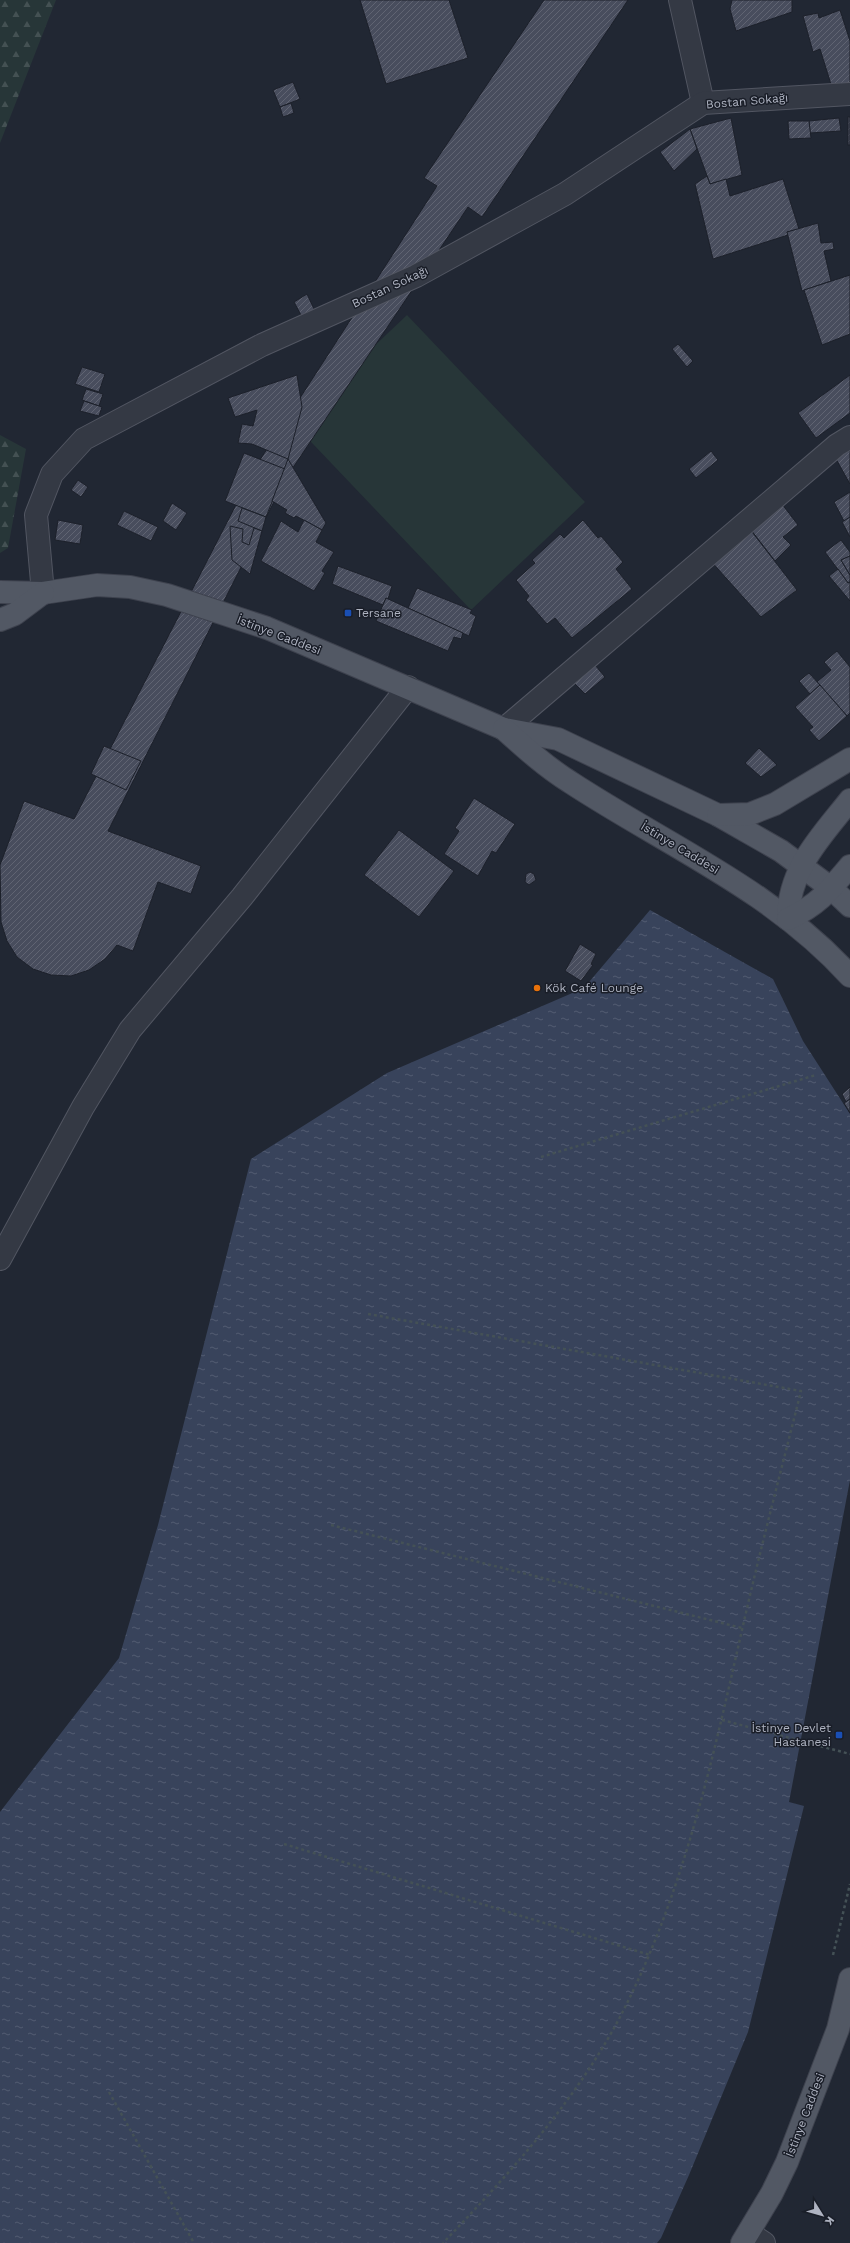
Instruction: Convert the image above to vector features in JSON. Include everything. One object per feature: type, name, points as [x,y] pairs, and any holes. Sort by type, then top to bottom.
[{"type":"main road","name":"İstinye Caddesi","points":[[0,592],[43,593],[97,585],[130,587],[167,596],[267,628],[504,729],[558,739],[718,815],[781,851],[802,865],[831,888],[850,906]]},
{"type":"main road","name":"İstinye Caddesi","points":[[0,620],[15,614],[43,593]]},
{"type":"main road","name":"İstinye Caddesi","points":[[504,729],[539,761],[569,782],[736,881],[788,919],[833,957],[850,976]]},
{"type":"main road","points":[[718,815],[750,814],[774,804],[850,759]]},
{"type":"main road","points":[[850,800],[819,838],[794,878],[788,900],[788,919],[820,901],[850,866]]},
{"type":"main road","name":"İstinye Caddesi","points":[[752,2240],[780,2179],[838,2029],[850,1979]]},
{"type":"street","points":[[680,0],[703,103]]},
{"type":"street","name":"Bostan Sokağı","points":[[43,593],[36,515],[52,474],[84,439],[262,345],[416,276],[565,194],[703,103],[850,94]]},
{"type":"street","points":[[504,729],[837,445],[850,437]]},
{"type":"street","points":[[0,1259],[83,1106],[130,1030],[247,891],[408,687]]},
{"type":"path","points":[[541,1157],[816,1075]]},
{"type":"path","points":[[368,1314],[801,1391],[742,1628],[722,1720],[694,1826],[650,1955],[619,2018],[574,2092],[508,2175],[443,2243]]},
{"type":"path","points":[[331,1525],[742,1628]]},
{"type":"path","points":[[722,1720],[850,1754]]},
{"type":"path","points":[[284,1844],[650,1955]]},
{"type":"path","points":[[109,2092],[194,2243]]},
{"type":"green space","points":[[0,0],[56,0],[0,143]]},
{"type":"green space","points":[[407,315],[585,502],[471,610],[293,423]]},
{"type":"green space","points":[[0,435],[26,449],[8,548],[0,553]]},
{"type":"water","points":[[650,910],[773,979],[803,1041],[850,1114],[850,1480],[789,1802],[804,1806],[748,2032],[689,2175],[661,2238],[657,2243],[0,2243],[0,1812],[119,1658],[158,1525],[251,1159],[387,1073],[584,988]]},
{"type":"building","points":[[360,0],[449,0],[468,58],[386,84]]},
{"type":"building","points":[[544,0],[628,0],[482,217],[468,207],[286,478],[108,831],[201,866],[191,894],[158,882],[133,951],[117,945],[105,959],[89,970],[71,976],[51,975],[33,969],[17,957],[7,941],[1,922],[0,865],[24,801],[74,819],[256,466],[437,186],[424,178]]},
{"type":"building","points":[[732,0],[792,0],[792,12],[736,31],[730,9]]},
{"type":"building","points":[[840,10],[850,41],[850,92],[834,94],[820,49],[813,52],[803,16],[818,13],[819,18]]},
{"type":"building","points":[[293,82],[300,99],[280,107],[273,90]]},
{"type":"building","points":[[291,103],[294,113],[283,117],[280,107]]},
{"type":"building","points":[[848,117],[850,117],[850,145],[848,145]]},
{"type":"building","points":[[731,118],[742,175],[710,184],[690,129]]},
{"type":"building","points":[[839,118],[841,131],[810,133],[809,121]]},
{"type":"building","points":[[788,121],[809,121],[811,138],[789,139]]},
{"type":"building","points":[[690,129],[697,149],[674,171],[660,152]]},
{"type":"building","points":[[707,176],[710,184],[726,179],[730,196],[783,179],[799,229],[787,232],[788,235],[713,259],[695,184]]},
{"type":"building","points":[[818,223],[821,243],[833,242],[834,249],[824,251],[831,281],[802,291],[787,232]]},
{"type":"building","points":[[850,275],[850,334],[822,345],[804,290]]},
{"type":"building","points":[[307,294],[315,311],[302,317],[294,302]]},
{"type":"building","points":[[678,344],[693,361],[687,367],[672,349]]},
{"type":"building","points":[[82,367],[105,374],[99,392],[75,384]]},
{"type":"building","points":[[297,375],[302,407],[288,459],[252,444],[238,443],[242,424],[253,426],[257,410],[235,417],[228,398]]},
{"type":"building","points":[[850,375],[850,413],[816,438],[798,413]]},
{"type":"building","points":[[86,389],[103,394],[99,406],[82,400]]},
{"type":"building","points":[[84,401],[102,407],[99,416],[80,411]]},
{"type":"building","points":[[850,449],[850,484],[836,459]]},
{"type":"building","points":[[711,451],[718,460],[696,478],[689,469]]},
{"type":"building","points":[[244,453],[285,469],[266,517],[225,501]]},
{"type":"building","points":[[288,459],[326,523],[322,530],[296,516],[294,518],[285,513],[287,510],[272,501]]},
{"type":"building","points":[[78,480],[88,487],[81,497],[71,490]]},
{"type":"building","points":[[850,492],[850,518],[844,521],[834,502]]},
{"type":"building","points":[[172,503],[187,513],[176,530],[163,521]]},
{"type":"building","points":[[782,504],[798,525],[783,537],[791,545],[775,561],[751,530]]},
{"type":"building","points":[[242,508],[266,517],[262,531],[238,521]]},
{"type":"building","points":[[124,511],[158,527],[151,541],[117,525]]},
{"type":"building","points":[[850,517],[850,537],[842,522]]},
{"type":"building","points":[[58,520],[83,525],[80,544],[55,540]]},
{"type":"building","points":[[304,520],[322,530],[316,542],[334,552],[322,571],[325,573],[314,591],[261,561],[281,521],[298,532]]},
{"type":"building","points":[[583,520],[598,538],[601,536],[623,562],[616,569],[632,589],[572,638],[555,618],[547,624],[526,600],[529,596],[516,580],[535,563],[532,560],[560,534],[564,538]]},
{"type":"building","points":[[230,526],[243,529],[242,542],[249,545],[254,528],[262,531],[250,574],[232,560]]},
{"type":"building","points":[[749,528],[797,590],[761,617],[709,559]]},
{"type":"building","points":[[841,540],[850,552],[850,556],[841,560],[850,575],[850,582],[848,583],[825,552]]},
{"type":"building","points":[[850,556],[850,575],[841,560]]},
{"type":"building","points":[[338,566],[392,586],[388,599],[386,598],[383,605],[332,584]]},
{"type":"building","points":[[838,569],[848,583],[850,582],[850,601],[829,576]]},
{"type":"building","points":[[417,588],[472,610],[470,613],[476,616],[469,636],[408,608]]},
{"type":"building","points":[[386,598],[463,633],[461,639],[454,637],[448,651],[376,621]]},
{"type":"building","points":[[837,651],[850,667],[850,713],[847,716],[817,682],[831,670],[824,662]]},
{"type":"building","points":[[595,665],[605,677],[585,694],[574,683]]},
{"type":"building","points":[[809,673],[820,685],[810,694],[799,681]]},
{"type":"building","points":[[820,685],[847,716],[819,741],[809,730],[813,727],[795,707]]},
{"type":"building","points":[[104,746],[141,761],[126,790],[91,774]]},
{"type":"building","points":[[759,748],[777,765],[761,777],[745,763]]},
{"type":"building","points":[[474,798],[515,824],[496,853],[492,851],[478,876],[444,854],[459,831],[455,828]]},
{"type":"building","points":[[399,830],[454,871],[419,917],[364,875]]},
{"type":"building","points":[[530,872],[534,874],[536,880],[529,885],[525,882],[526,874]]},
{"type":"building","points":[[580,944],[596,954],[591,964],[593,965],[581,981],[565,971]]},
{"type":"building","points":[[850,1087],[850,1099],[846,1102],[842,1094]]},
{"type":"building","points":[[850,1099],[850,1113],[844,1103]]},
{"type":"place","name":"Tersane","points":[[348,613]]},
{"type":"place","name":"Kök Café Lounge","points":[[537,988]]},
{"type":"place","name":"İstinye Devlet Hastanesi","points":[[839,1735]]}]
